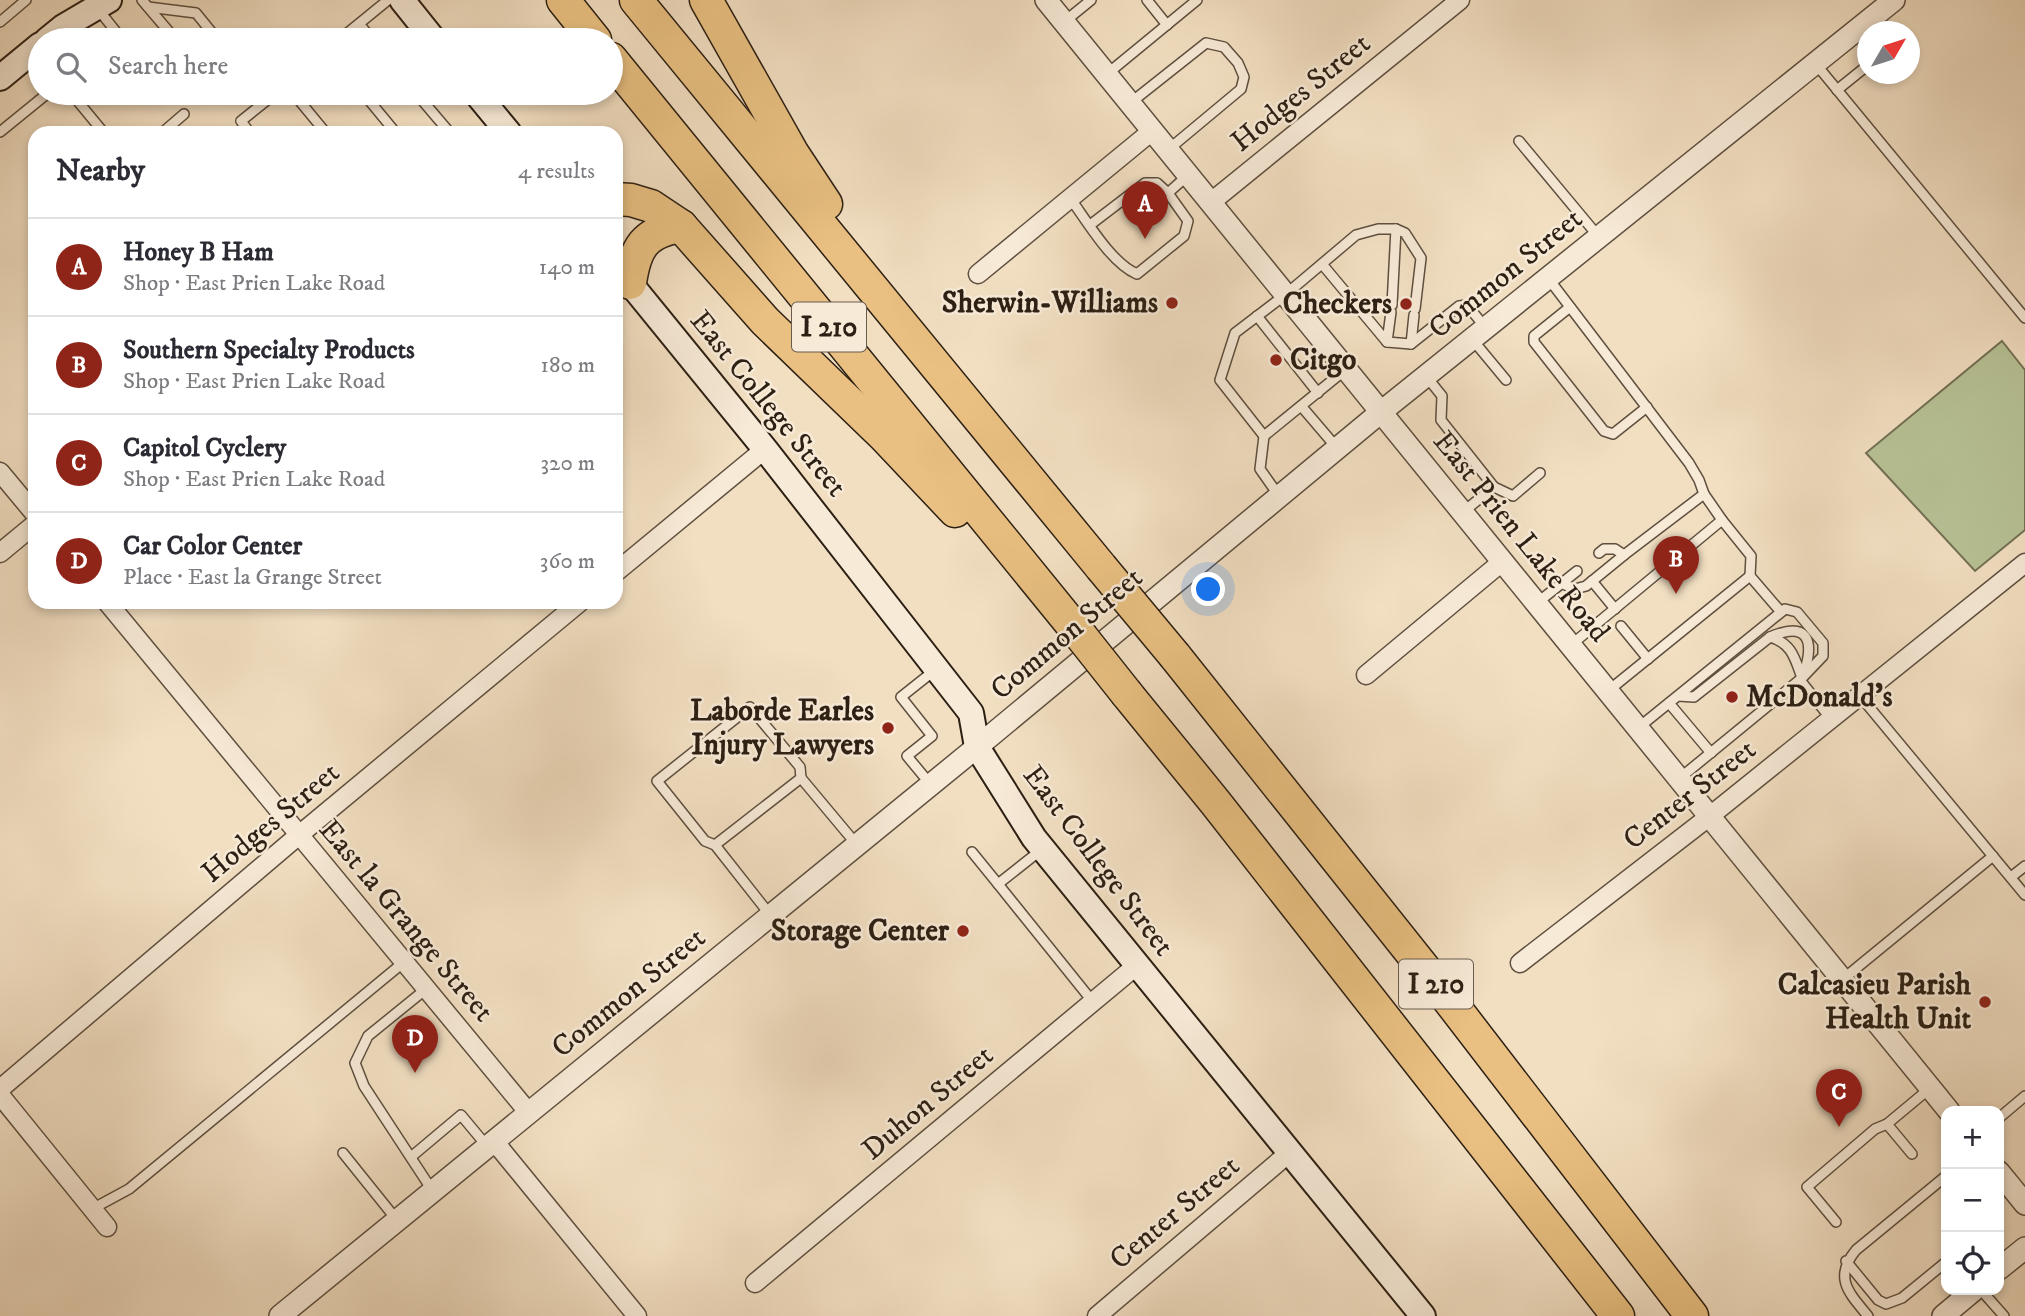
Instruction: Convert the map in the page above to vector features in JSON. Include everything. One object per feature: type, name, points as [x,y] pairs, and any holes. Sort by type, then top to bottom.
[{"type":"highway","points":[[563,0],[585,28]]},
{"type":"highway","name":"I 210","points":[[636,0],[1175,656],[1442,991],[1692,1316]]},
{"type":"highway","points":[[706,0],[793,154],[932,362]]},
{"type":"highway","name":"I 210","points":[[623,74],[1223,813],[1618,1316]]},
{"type":"highway","points":[[623,199],[650,206],[681,226],[765,321],[885,437],[1005,564],[1052,600]]},
{"type":"highway","points":[[623,275],[643,243],[660,229],[681,226]]},
{"type":"main road","points":[[401,0],[424,28]]},
{"type":"main road","points":[[66,28],[97,2]]},
{"type":"main road","points":[[1,75],[28,56]]},
{"type":"main road","points":[[486,105],[503,126]]},
{"type":"main road","name":"East College Street","points":[[623,275],[765,449],[971,713],[978,747],[1042,849],[1423,1316]]},
{"type":"street","name":"East Prien Lake Road","points":[[1046,0],[1946,1106]]},
{"type":"street","name":"Hodges Street","points":[[1210,203],[1460,0]]},
{"type":"street","name":"Common Street","points":[[1874,21],[1894,0]]},
{"type":"street","name":"Common Street","points":[[281,1316],[978,747],[1381,412],[1815,63],[1857,36]]},
{"type":"street","points":[[978,274],[1152,131]]},
{"type":"street","points":[[623,566],[765,449]]},
{"type":"street","points":[[0,472],[28,506]]},
{"type":"street","points":[[0,553],[28,530]]},
{"type":"street","points":[[1366,675],[1503,561]]},
{"type":"street","name":"Center Street","points":[[1520,963],[1710,816],[2025,564]]},
{"type":"street","name":"East la Grange Street","points":[[113,609],[529,1113]]},
{"type":"street","name":"Hodges Street","points":[[0,1088],[572,609]]},
{"type":"street","name":"Duhon Street","points":[[755,1283],[1136,966]]},
{"type":"street","points":[[0,1095],[107,1227]]},
{"type":"street","points":[[491,1144],[637,1316]]},
{"type":"street","name":"Center Street","points":[[1097,1316],[1289,1153]]},
{"type":"street","points":[[2004,1178],[2025,1204]]},
{"type":"street","points":[[2004,1265],[2025,1248]]},
{"type":"street","points":[[1943,1316],[1968,1295]]},
{"type":"lane","points":[[0,22],[26,0]]},
{"type":"lane","points":[[354,28],[388,0]]},
{"type":"lane","points":[[1064,22],[1091,0]]},
{"type":"lane","points":[[1147,0],[1167,25]]},
{"type":"lane","points":[[1106,75],[1197,0]]},
{"type":"lane","points":[[97,2],[114,28]]},
{"type":"lane","points":[[145,3],[166,28]]},
{"type":"lane","points":[[145,3],[196,13],[208,28]]},
{"type":"lane","points":[[359,24],[362,28]]},
{"type":"lane","points":[[1129,104],[1206,43],[1224,47],[1238,63],[1244,77],[1241,89],[1167,150]]},
{"type":"lane","points":[[1815,63],[2025,318]]},
{"type":"lane","points":[[1837,90],[1857,73]]},
{"type":"lane","points":[[0,132],[33,105]]},
{"type":"lane","points":[[81,105],[98,126]]},
{"type":"lane","points":[[245,126],[241,121],[259,105]]},
{"type":"lane","points":[[303,105],[320,126]]},
{"type":"lane","points":[[373,105],[390,126]]},
{"type":"lane","points":[[426,105],[444,126]]},
{"type":"lane","points":[[170,126],[184,114]]},
{"type":"lane","points":[[1520,141],[1599,237]]},
{"type":"lane","points":[[1168,193],[1187,176]]},
{"type":"lane","points":[[1070,198],[1090,225],[1124,268],[1137,274],[1184,236],[1188,221],[1168,193],[1157,183],[1145,183],[1090,225]]},
{"type":"lane","points":[[1264,436],[1220,380],[1235,333],[1356,235],[1378,229],[1396,229],[1405,233],[1421,258],[1411,344]]},
{"type":"lane","points":[[1387,342],[1392,308],[1396,229]]},
{"type":"lane","points":[[1322,264],[1387,342],[1411,344],[1459,306],[1467,305],[1479,334],[1506,380]]},
{"type":"lane","points":[[1548,278],[1689,463],[1704,494],[1751,556],[1750,576],[1781,612]]},
{"type":"lane","points":[[1570,307],[1534,336],[1534,342],[1604,431],[1613,434],[1647,407]]},
{"type":"lane","points":[[1257,316],[1318,393]]},
{"type":"lane","points":[[1279,496],[1260,469],[1264,436],[1346,369]]},
{"type":"lane","points":[[1426,376],[1442,396],[1441,420],[1494,488],[1513,496],[1541,473]]},
{"type":"lane","points":[[1301,407],[1337,449]]},
{"type":"lane","points":[[1463,512],[1494,488]]},
{"type":"lane","points":[[1561,583],[1575,589],[1586,586],[1704,494]]},
{"type":"lane","points":[[1571,645],[1722,520]]},
{"type":"lane","points":[[1599,553],[1604,549],[1615,549],[1624,555]]},
{"type":"lane","points":[[1537,603],[1577,570]]},
{"type":"lane","points":[[1608,691],[1750,576]]},
{"type":"lane","points":[[1592,581],[1615,609]]},
{"type":"lane","points":[[1638,728],[1785,609],[1797,612],[1823,643],[1823,656],[1801,679],[1679,779]]},
{"type":"lane","points":[[1621,626],[1648,659]]},
{"type":"lane","points":[[1678,696],[1694,697],[1770,637],[1785,631],[1793,630],[1806,639],[1810,647],[1810,656],[1801,679]]},
{"type":"lane","points":[[1770,637],[1791,649],[1801,679],[1831,719]]},
{"type":"lane","points":[[930,785],[907,756],[932,736],[901,696],[936,669]]},
{"type":"lane","points":[[1860,696],[2025,895]]},
{"type":"lane","points":[[1669,703],[1711,753]]},
{"type":"lane","points":[[771,916],[715,845],[705,841],[657,781],[750,707],[800,767],[801,778],[857,845]]},
{"type":"lane","points":[[715,845],[801,778]]},
{"type":"lane","points":[[998,884],[1042,849]]},
{"type":"lane","points":[[972,852],[1093,1002]]},
{"type":"lane","points":[[1843,980],[1993,856]]},
{"type":"lane","points":[[2011,877],[2025,866]]},
{"type":"lane","points":[[92,1209],[130,1189],[404,962]]},
{"type":"lane","points":[[426,989],[368,1036],[355,1063],[364,1086],[433,1191]]},
{"type":"lane","points":[[1836,1222],[1807,1187],[1875,1129],[1887,1124],[1930,1087]]},
{"type":"lane","points":[[2004,1114],[2025,1096]]},
{"type":"lane","points":[[411,1157],[461,1115],[491,1144]]},
{"type":"lane","points":[[1887,1124],[1912,1154]]},
{"type":"lane","points":[[343,1153],[397,1220]]},
{"type":"lane","points":[[1868,1316],[1847,1290],[1844,1274],[1846,1261],[1941,1180]]},
{"type":"lane","points":[[1846,1261],[1878,1300],[1886,1304],[1902,1298],[1941,1266]]},
{"type":"lane","points":[[1985,1295],[2004,1316]]},
{"type":"green space","points":[[2002,341],[2025,370],[2025,530],[1975,571],[1866,453]]},
{"type":"place","name":"Honey B Ham","points":[[1145,239]]},
{"type":"place","name":"Sherwin-Williams","points":[[1172,303]]},
{"type":"place","name":"Checkers","points":[[1406,304]]},
{"type":"place","name":"Citgo","points":[[1276,360]]},
{"type":"place","name":"Southern Specialty Products","points":[[1676,594]]},
{"type":"place","name":"McDonald's","points":[[1732,697]]},
{"type":"place","name":"Laborde Earles Injury Lawyers","points":[[888,728]]},
{"type":"place","name":"Storage Center","points":[[963,931]]},
{"type":"place","name":"Calcasieu Parish Health Unit","points":[[1985,1002]]},
{"type":"place","name":"Car Color Center","points":[[415,1073]]},
{"type":"place","name":"Capitol Cyclery","points":[[1839,1127]]}]
